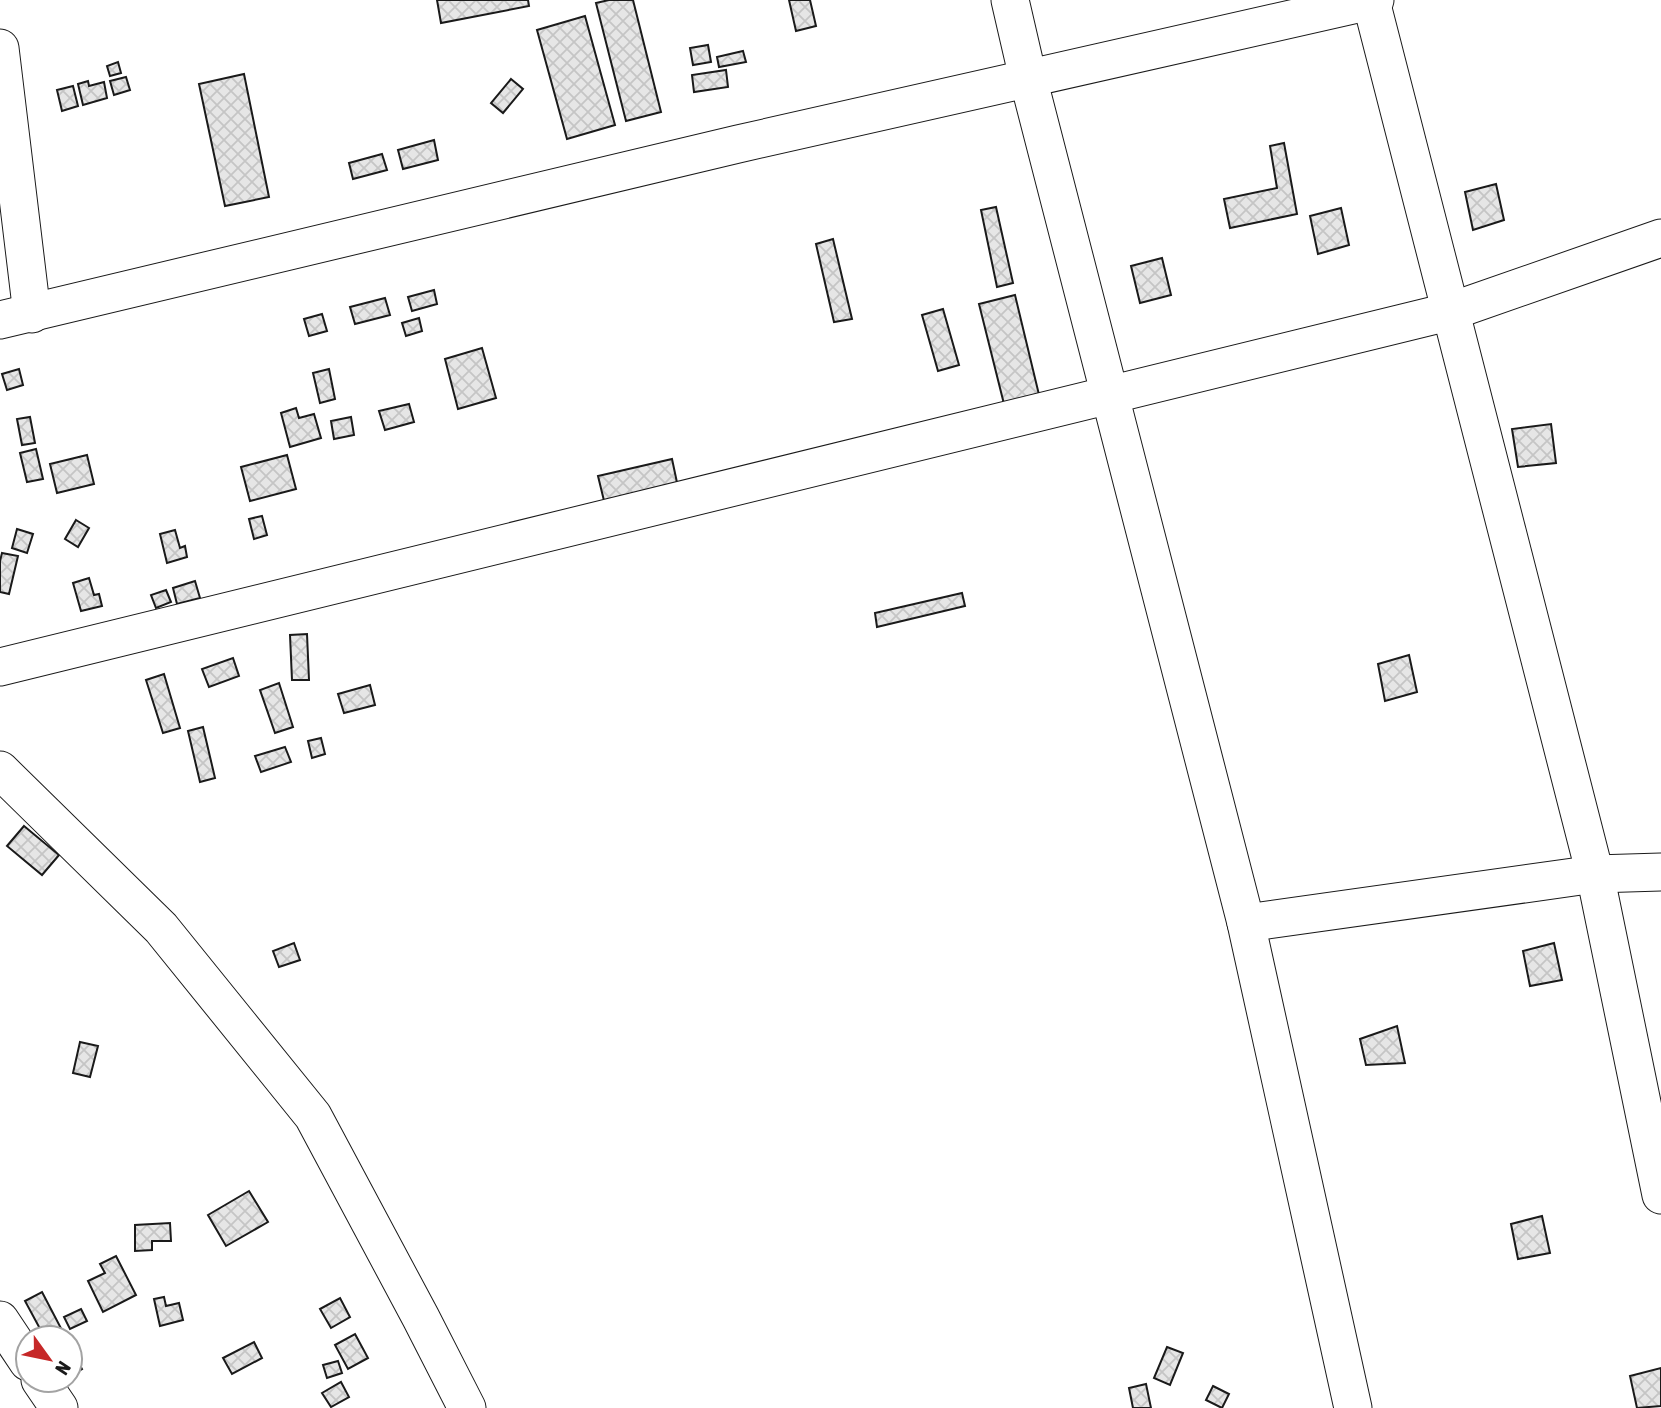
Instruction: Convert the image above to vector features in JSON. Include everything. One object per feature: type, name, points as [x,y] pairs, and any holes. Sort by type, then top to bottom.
[{"type":"street","points":[[1010,0],[1246,923],[1353,1408]]},
{"type":"street","points":[[0,48],[16,317],[724,147],[1373,0],[1595,874],[1661,1195]]},
{"type":"street","points":[[0,667],[1451,311],[1661,238]]},
{"type":"street","points":[[0,770],[161,928],[313,1116],[467,1408]]},
{"type":"street","points":[[1246,923],[1595,874],[1661,872]]},
{"type":"street","points":[[0,1320],[14,1341]]},
{"type":"building","points":[[437,0],[528,0],[529,6],[441,23]]},
{"type":"building","points":[[633,0],[661,112],[626,121],[596,3]]},
{"type":"building","points":[[789,0],[810,0],[816,26],[796,31]]},
{"type":"building","points":[[585,16],[615,125],[567,139],[537,30]]},
{"type":"building","points":[[708,45],[711,62],[693,65],[690,48]]},
{"type":"building","points":[[743,51],[746,62],[719,67],[717,57]]},
{"type":"building","points":[[118,62],[121,73],[110,76],[107,66]]},
{"type":"building","points":[[726,70],[728,87],[694,92],[692,75]]},
{"type":"building","points":[[244,74],[269,197],[225,206],[199,84]]},
{"type":"building","points":[[126,77],[130,90],[114,95],[110,81]]},
{"type":"building","points":[[511,79],[523,89],[503,113],[491,103]]},
{"type":"building","points":[[88,81],[89,86],[104,82],[107,98],[83,105],[78,84]]},
{"type":"building","points":[[73,86],[78,106],[62,111],[57,90]]},
{"type":"building","points":[[434,140],[438,160],[403,169],[398,150]]},
{"type":"building","points":[[1284,143],[1297,214],[1230,228],[1224,199],[1277,188],[1270,146]]},
{"type":"building","points":[[382,154],[387,170],[353,179],[349,163]]},
{"type":"building","points":[[1496,184],[1504,220],[1473,230],[1465,192]]},
{"type":"building","points":[[996,207],[1013,283],[997,287],[981,210]]},
{"type":"building","points":[[1341,208],[1349,245],[1318,254],[1310,216]]},
{"type":"building","points":[[833,239],[852,319],[834,322],[816,244]]},
{"type":"building","points":[[1162,258],[1171,295],[1140,303],[1131,266]]},
{"type":"building","points":[[434,290],[437,304],[412,311],[408,297]]},
{"type":"building","points":[[1015,295],[1041,403],[1006,412],[979,304]]},
{"type":"building","points":[[385,298],[390,315],[355,324],[350,307]]},
{"type":"building","points":[[943,309],[959,365],[938,371],[922,315]]},
{"type":"building","points":[[322,314],[327,331],[309,336],[304,319]]},
{"type":"building","points":[[419,318],[422,331],[406,336],[402,323]]},
{"type":"building","points":[[482,348],[496,398],[458,409],[445,359]]},
{"type":"building","points":[[19,369],[23,385],[7,390],[2,374]]},
{"type":"building","points":[[329,369],[335,399],[320,403],[313,373]]},
{"type":"building","points":[[409,404],[414,422],[385,430],[379,411]]},
{"type":"building","points":[[296,408],[299,418],[314,414],[321,438],[290,447],[281,413]]},
{"type":"building","points":[[30,417],[35,443],[22,445],[17,419]]},
{"type":"building","points":[[351,417],[354,435],[334,439],[331,421]]},
{"type":"building","points":[[1551,424],[1556,463],[1518,467],[1512,429]]},
{"type":"building","points":[[36,449],[43,479],[27,482],[20,453]]},
{"type":"building","points":[[87,455],[94,484],[57,493],[50,464]]},
{"type":"building","points":[[287,455],[296,489],[250,501],[241,467]]},
{"type":"building","points":[[672,459],[679,492],[606,509],[598,476]]},
{"type":"building","points":[[262,516],[267,535],[254,539],[249,519]]},
{"type":"building","points":[[76,520],[89,528],[78,547],[65,539]]},
{"type":"building","points":[[17,529],[33,534],[27,553],[12,548]]},
{"type":"building","points":[[175,530],[180,548],[185,546],[187,557],[167,563],[160,534]]},
{"type":"building","points":[[2,553],[18,556],[9,594],[0,592]]},
{"type":"building","points":[[89,578],[94,595],[99,594],[102,606],[81,611],[73,583]]},
{"type":"building","points":[[195,581],[200,598],[177,604],[173,588]]},
{"type":"building","points":[[166,590],[171,602],[156,608],[151,595]]},
{"type":"building","points":[[962,593],[965,606],[877,627],[875,613]]},
{"type":"building","points":[[307,634],[309,680],[292,680],[290,635]]},
{"type":"building","points":[[1409,655],[1417,692],[1385,701],[1378,664]]},
{"type":"building","points":[[233,658],[239,676],[209,687],[202,669]]},
{"type":"building","points":[[164,674],[180,728],[163,733],[146,680]]},
{"type":"building","points":[[279,683],[293,727],[275,733],[260,690]]},
{"type":"building","points":[[370,685],[375,705],[344,713],[338,694]]},
{"type":"building","points":[[203,727],[215,778],[200,782],[188,731]]},
{"type":"building","points":[[321,738],[325,754],[312,758],[308,741]]},
{"type":"building","points":[[285,747],[291,762],[261,772],[255,756]]},
{"type":"building","points":[[24,826],[59,855],[42,875],[7,846]]},
{"type":"building","points":[[294,943],[300,960],[279,967],[273,951]]},
{"type":"building","points":[[1554,943],[1562,980],[1530,986],[1523,951]]},
{"type":"building","points":[[1397,1026],[1405,1063],[1366,1065],[1360,1039]]},
{"type":"building","points":[[80,1042],[98,1046],[90,1077],[73,1073]]},
{"type":"building","points":[[249,1191],[268,1222],[226,1246],[208,1215]]},
{"type":"building","points":[[1542,1216],[1550,1253],[1518,1259],[1511,1224]]},
{"type":"building","points":[[170,1223],[171,1241],[152,1241],[152,1250],[135,1251],[135,1225]]},
{"type":"building","points":[[116,1256],[136,1295],[103,1312],[88,1281],[105,1273],[100,1264]]},
{"type":"building","points":[[42,1292],[59,1324],[37,1324],[25,1301]]},
{"type":"building","points":[[164,1297],[166,1306],[179,1303],[183,1320],[160,1326],[154,1299]]},
{"type":"building","points":[[340,1298],[350,1317],[331,1328],[320,1309]]},
{"type":"building","points":[[81,1309],[87,1321],[68,1324],[64,1317]]},
{"type":"building","points":[[355,1334],[368,1358],[348,1369],[335,1345]]},
{"type":"building","points":[[254,1342],[262,1358],[232,1374],[223,1358]]},
{"type":"building","points":[[1167,1347],[1183,1353],[1170,1385],[1154,1378]]},
{"type":"building","points":[[338,1361],[342,1373],[327,1378],[323,1365]]},
{"type":"building","points":[[1661,1368],[1661,1406],[1637,1408],[1630,1376]]},
{"type":"building","points":[[341,1382],[349,1397],[331,1407],[322,1393]]},
{"type":"building","points":[[1146,1384],[1151,1408],[1133,1408],[1129,1388]]},
{"type":"building","points":[[1213,1386],[1229,1394],[1222,1408],[1206,1400]]}]
